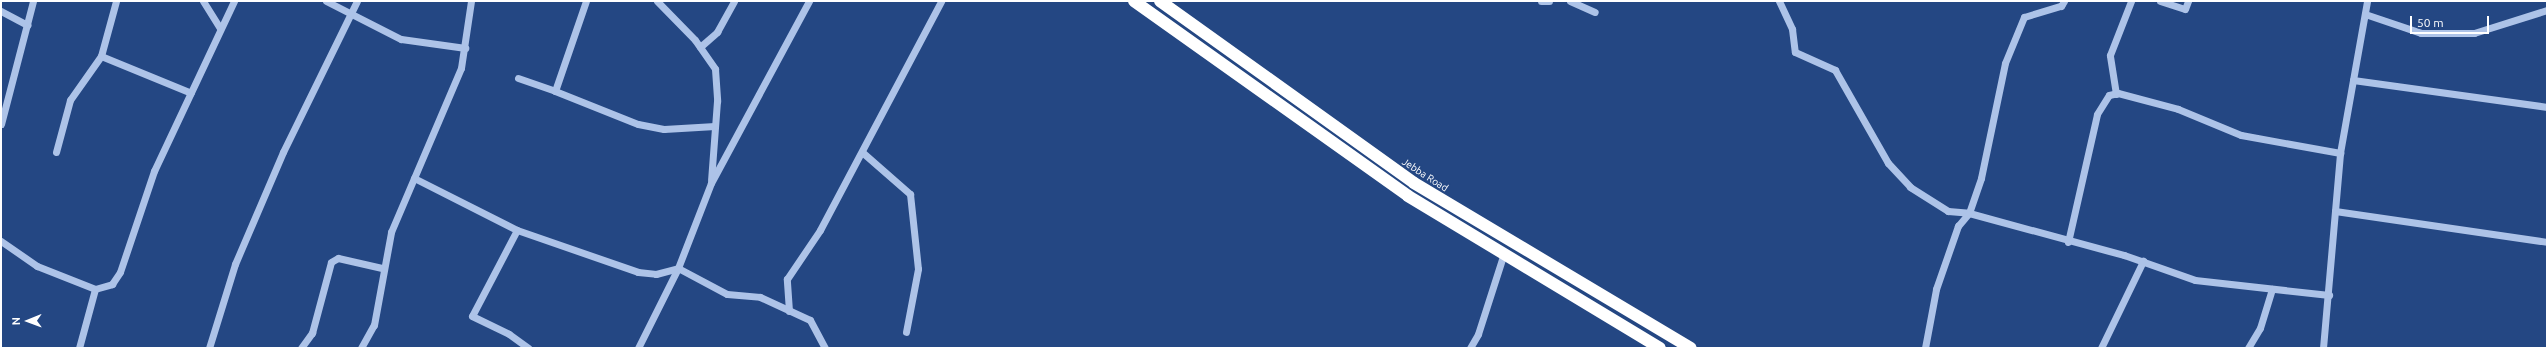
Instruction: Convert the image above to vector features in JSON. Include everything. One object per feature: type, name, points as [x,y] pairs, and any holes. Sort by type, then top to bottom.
[{"type":"highway","points":[[1134,1],[1351,158],[1503,256],[1660,348]]},
{"type":"highway","name":"Jebba Road","points":[[1162,2],[1414,183],[1691,348]]},
{"type":"street","points":[[1,124],[33,1]]},
{"type":"street","points":[[56,152],[70,100],[101,56],[116,1]]},
{"type":"street","points":[[203,1],[220,28]]},
{"type":"street","points":[[1,241],[37,266],[94,289],[112,284],[120,272],[143,199],[220,28],[234,1]]},
{"type":"street","points":[[326,1],[352,16],[401,39],[465,48]]},
{"type":"street","points":[[209,348],[235,264],[283,152],[352,16],[357,1]]},
{"type":"street","points":[[361,348],[374,325],[382,268],[392,232],[452,92],[465,48],[471,1]]},
{"type":"street","points":[[555,91],[586,1]]},
{"type":"street","points":[[657,1],[700,47],[716,69],[715,126],[711,184]]},
{"type":"street","points":[[700,47],[717,32],[734,1]]},
{"type":"street","points":[[638,348],[678,268],[711,184],[809,1]]},
{"type":"street","points":[[789,311],[787,278],[820,230],[862,152],[918,38],[941,1]]},
{"type":"street","points":[[1542,1],[1549,1]]},
{"type":"street","points":[[1570,1],[1595,12]]},
{"type":"street","points":[[1779,1],[1792,28],[1795,52],[1835,70],[1888,163],[1910,187],[1948,211],[1969,213],[2068,242],[2143,261],[2195,280],[2329,295]]},
{"type":"street","points":[[1925,348],[1936,289],[1958,226],[1969,213],[1981,178],[2005,63],[2024,16],[2061,6],[2064,1]]},
{"type":"street","points":[[2116,94],[2110,55],[2131,1]]},
{"type":"street","points":[[2160,1],[2185,9],[2188,1]]},
{"type":"street","points":[[2323,348],[2329,295],[2340,153],[2367,1]]},
{"type":"street","points":[[2365,14],[2421,33],[2474,33],[2547,10]]},
{"type":"street","points":[[1,11],[27,25]]},
{"type":"street","points":[[101,56],[191,93]]},
{"type":"street","points":[[518,78],[638,124],[664,129],[715,126]]},
{"type":"street","points":[[2353,80],[2547,106]]},
{"type":"street","points":[[2068,242],[2097,114],[2109,95],[2116,94],[2178,109],[2241,135],[2340,153]]},
{"type":"street","points":[[862,152],[910,194],[918,269],[906,332]]},
{"type":"street","points":[[414,178],[517,230],[638,272],[662,273],[678,268],[727,294],[760,297],[810,320],[825,348]]},
{"type":"street","points":[[2335,211],[2547,242]]},
{"type":"street","points":[[517,230],[472,316],[509,334],[528,348]]},
{"type":"street","points":[[1470,348],[1478,334],[1503,256]]},
{"type":"street","points":[[301,348],[312,333],[331,262],[338,258],[382,268]]},
{"type":"street","points":[[2101,348],[2143,261]]},
{"type":"street","points":[[80,348],[94,289]]},
{"type":"street","points":[[2248,348],[2260,328],[2272,289]]}]
